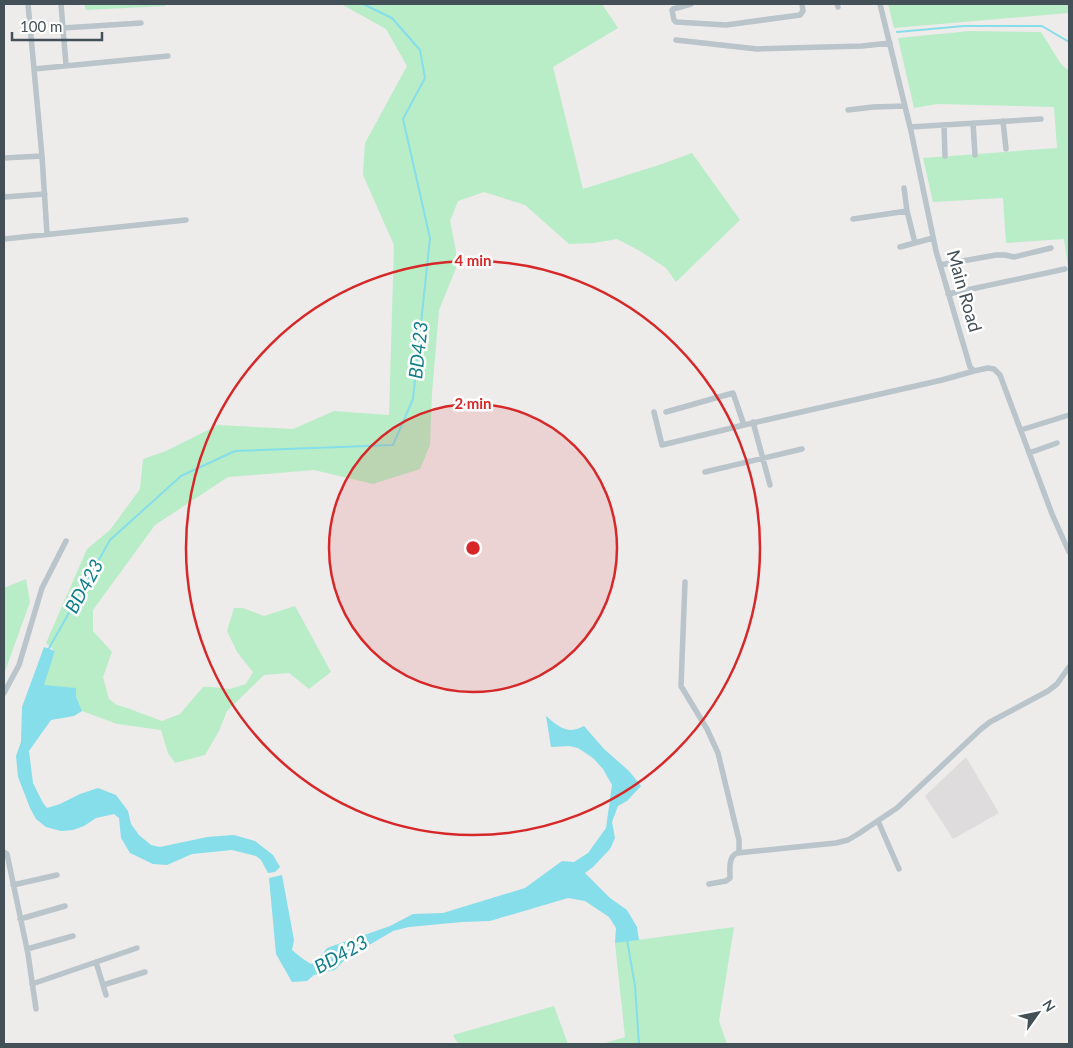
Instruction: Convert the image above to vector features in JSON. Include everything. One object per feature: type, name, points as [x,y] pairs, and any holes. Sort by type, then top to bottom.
[{"type":"street","points":[[28,4],[47,234]]},
{"type":"street","points":[[61,4],[66,66]]},
{"type":"street","points":[[691,4],[673,8],[674,20],[676,22],[726,25],[763,20],[800,14],[803,12],[802,4]]},
{"type":"street","name":"Main Road","points":[[880,4],[910,127],[933,238],[970,367],[974,371]]},
{"type":"street","points":[[63,28],[141,23]]},
{"type":"street","points":[[676,40],[756,49],[862,46],[890,43]]},
{"type":"street","points":[[34,69],[168,56]]},
{"type":"street","points":[[848,110],[905,106]]},
{"type":"street","points":[[910,127],[1041,119]]},
{"type":"street","points":[[1003,121],[1006,149]]},
{"type":"street","points":[[973,123],[975,155]]},
{"type":"street","points":[[944,125],[945,156]]},
{"type":"street","points":[[4,158],[42,156]]},
{"type":"street","points":[[904,188],[907,211],[915,243]]},
{"type":"street","points":[[4,197],[45,194]]},
{"type":"street","points":[[854,219],[907,211]]},
{"type":"street","points":[[4,239],[186,220]]},
{"type":"street","points":[[900,247],[933,238]]},
{"type":"street","points":[[940,265],[996,254],[1014,258],[1051,248]]},
{"type":"street","points":[[948,294],[1064,269]]},
{"type":"street","points":[[654,412],[662,445],[974,371],[988,368],[994,369],[1000,375],[1052,514],[1069,551]]},
{"type":"street","points":[[666,412],[733,393],[744,425]]},
{"type":"street","points":[[1021,430],[1069,415]]},
{"type":"street","points":[[754,422],[770,485]]},
{"type":"street","points":[[1029,453],[1057,443]]},
{"type":"street","points":[[705,472],[802,449]]},
{"type":"street","points":[[4,693],[19,665],[42,588],[66,541]]},
{"type":"street","points":[[685,582],[681,686],[707,729],[718,752],[739,840],[738,853]]},
{"type":"street","points":[[709,884],[726,881],[730,878],[731,858],[738,853],[836,843],[848,840],[897,808],[990,722],[1048,691],[1057,684],[1069,667]]},
{"type":"street","points":[[878,821],[899,869]]},
{"type":"street","points":[[4,852],[7,854],[27,949],[36,1009]]},
{"type":"street","points":[[13,885],[58,875]]},
{"type":"street","points":[[20,919],[66,906]]},
{"type":"street","points":[[27,949],[73,936]]},
{"type":"street","points":[[32,984],[137,948]]},
{"type":"street","points":[[96,962],[106,995]]},
{"type":"street","points":[[103,986],[145,972]]},
{"type":"shaded area","points":[[966,757],[999,813],[953,839],[925,796]]},
{"type":"green space","points":[[84,4],[165,4],[166,6],[86,10]]},
{"type":"green space","points":[[341,4],[602,4],[618,28],[553,67],[583,189],[692,153],[740,220],[676,282],[666,268],[617,239],[594,243],[569,244],[525,205],[484,192],[458,201],[450,221],[456,251],[456,268],[439,310],[430,445],[420,469],[373,484],[314,470],[228,477],[155,525],[93,610],[93,631],[112,652],[103,677],[109,699],[117,705],[162,721],[180,714],[203,687],[230,689],[246,684],[253,672],[237,652],[227,631],[234,608],[243,608],[264,616],[295,606],[331,672],[309,689],[289,673],[264,675],[227,711],[219,731],[205,755],[175,763],[168,753],[161,730],[117,724],[82,711],[76,696],[43,685],[55,651],[46,643],[87,549],[110,530],[140,489],[143,459],[166,451],[218,425],[293,429],[334,411],[389,415],[394,245],[363,175],[365,143],[407,66],[386,29]]},
{"type":"green space","points":[[888,4],[1069,4],[1069,13],[894,28]]},
{"type":"green space","points":[[970,31],[1041,32],[1061,64],[1069,71],[1069,275],[1064,239],[1006,243],[1003,198],[933,202],[923,158],[1057,148],[1054,107],[937,104],[914,108],[898,38]]},
{"type":"green space","points":[[26,579],[30,602],[4,674],[4,588]]},
{"type":"green space","points":[[734,927],[719,1021],[727,1044],[602,1044],[625,1037],[615,943]]},
{"type":"green space","points":[[554,1006],[568,1044],[458,1044],[453,1035]]},
{"type":"water","points":[[44,647],[55,651],[44,685],[76,688],[76,696],[82,711],[74,716],[51,720],[29,751],[33,783],[47,808],[98,788],[116,795],[128,811],[131,824],[139,835],[151,845],[160,847],[207,837],[234,835],[255,841],[273,855],[280,867],[275,872],[268,873],[261,860],[256,856],[232,850],[192,854],[167,865],[153,864],[130,853],[121,838],[119,818],[114,814],[96,818],[84,826],[73,830],[61,831],[46,827],[36,819],[18,777],[16,756],[21,742],[22,707]]},
{"type":"water","points":[[546,716],[564,729],[573,730],[584,726],[604,749],[629,771],[641,786],[627,801],[618,806],[612,822],[615,838],[610,849],[585,873],[610,898],[627,910],[637,927],[639,940],[615,943],[616,928],[609,917],[585,901],[568,898],[490,921],[409,927],[393,931],[349,955],[335,970],[314,975],[307,981],[292,982],[276,954],[269,878],[282,875],[294,940],[292,950],[311,964],[316,962],[327,948],[390,926],[413,914],[443,913],[525,888],[562,861],[574,862],[588,853],[606,828],[612,785],[603,769],[593,758],[578,748],[569,746],[551,747]]},
{"type":"waterway","name":"BD423","points":[[48,650],[110,540],[181,476],[235,451],[393,445],[413,399],[430,238],[403,119],[425,78],[420,50],[392,18],[363,4]]},
{"type":"waterway","points":[[897,32],[964,26],[1042,26],[1069,42]]},
{"type":"waterway","name":"BD423","points":[[627,940],[635,986],[639,1044]]}]
